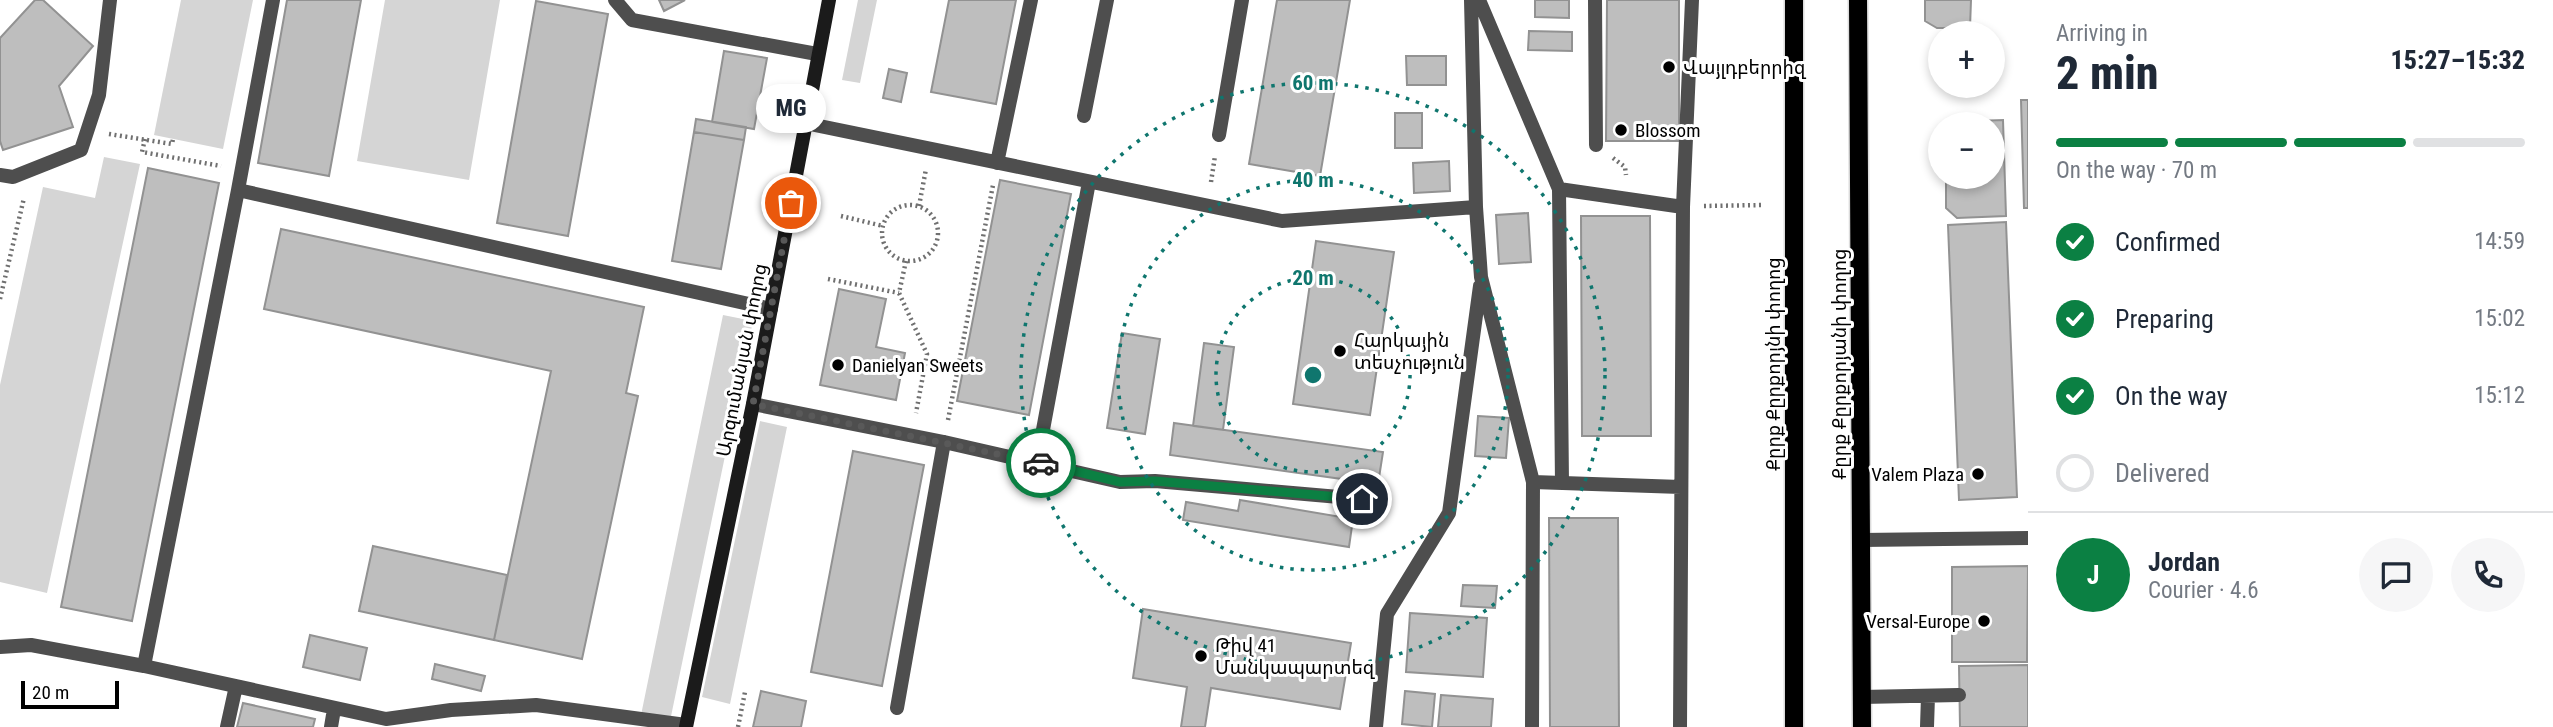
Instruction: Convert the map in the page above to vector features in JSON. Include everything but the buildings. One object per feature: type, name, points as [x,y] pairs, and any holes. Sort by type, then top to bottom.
[{"type":"main road","name":"Արզումանյան փողոց","points":[[686,726],[753,404],[829,0]]},
{"type":"main road","name":"Քըրք Քըրքորյնի փողոց","points":[[1794,0],[1794,727]]},
{"type":"main road","name":"Քըրք Քըրքորյանի փողոց","points":[[1858,0],[1862,727]]},
{"type":"lane","points":[[6,176],[81,150],[99,95],[110,0]]},
{"type":"lane","points":[[144,666],[273,0]]},
{"type":"lane","points":[[615,0],[632,20],[817,54]]},
{"type":"lane","points":[[997,163],[1031,0]]},
{"type":"lane","points":[[1084,116],[1107,0]]},
{"type":"lane","points":[[1219,135],[1242,0]]},
{"type":"lane","points":[[1471,0],[1476,207],[1481,277],[1533,482],[1532,727]]},
{"type":"lane","points":[[1479,0],[1559,189],[1562,483]]},
{"type":"lane","points":[[1595,0],[1596,145]]},
{"type":"lane","points":[[1680,727],[1683,206],[1692,0]]},
{"type":"lane","points":[[805,123],[1282,221],[1476,207]]},
{"type":"lane","points":[[1037,462],[1088,182]]},
{"type":"lane","points":[[1559,189],[1683,206]]},
{"type":"lane","points":[[238,190],[771,309]]},
{"type":"lane","points":[[1376,727],[1387,614],[1449,513],[1481,277]]},
{"type":"lane","points":[[753,404],[944,442],[1120,482],[1155,481],[1362,499]]},
{"type":"lane","points":[[898,708],[944,442]]},
{"type":"lane","points":[[1533,482],[1681,487]]},
{"type":"lane","points":[[1861,540],[2028,538]]},
{"type":"lane","points":[[0,647],[31,645],[144,666],[402,722],[536,705],[686,726]]},
{"type":"lane","points":[[228,727],[236,686]]},
{"type":"lane","points":[[1862,697],[1959,695]]},
{"type":"lane","points":[[1927,727],[1928,696]]},
{"type":"lane","points":[[331,727],[334,709]]},
{"type":"path","points":[[87,131],[172,144],[173,139]]},
{"type":"path","points":[[1207,207],[1219,135]]},
{"type":"path","points":[[145,139],[142,152],[242,170]]},
{"type":"path","points":[[1596,145],[1625,167],[1629,199]]},
{"type":"path","points":[[919,206],[929,149]]},
{"type":"path","points":[[944,442],[997,163]]},
{"type":"path","points":[[0,299],[24,199],[6,176]]},
{"type":"path","points":[[1683,206],[1763,205]]},
{"type":"path","points":[[901,206],[919,206],[933,218],[938,235],[930,251],[923,257],[906,261],[897,258],[884,244],[883,226],[893,211],[901,206]]},
{"type":"path","points":[[841,216],[883,226]]},
{"type":"path","points":[[906,261],[899,293],[927,354],[912,436]]},
{"type":"path","points":[[828,279],[899,293]]},
{"type":"path","points":[[738,727],[745,692]]},
{"type":"shaded area","points":[[181,0],[253,0],[223,149],[154,135]]},
{"type":"shaded area","points":[[385,0],[500,0],[469,180],[357,161]]},
{"type":"shaded area","points":[[858,0],[877,0],[860,83],[842,80]]},
{"type":"shaded area","points":[[104,157],[140,164],[47,593],[0,582],[0,385],[43,187],[95,198]]},
{"type":"shaded area","points":[[723,315],[753,321],[669,726],[640,720]]},
{"type":"shaded area","points":[[760,421],[787,427],[730,704],[702,697]]},
{"type":"way so far","points":[[791,203],[753,404],[1041,463]]},
{"type":"place","name":"Վայլդբերրիզ","points":[[1669,67]]},
{"type":"place","name":"Blossom","points":[[1621,130]]},
{"type":"place","name":"MG","points":[[791,203]]},
{"type":"place","name":"Հարկային տեսչություն","points":[[1340,351]]},
{"type":"place","name":"Danielyan Sweets","points":[[838,365]]},
{"type":"place","name":"Valem Plaza","points":[[1978,474]]},
{"type":"place","name":"Versal-Europe","points":[[1984,621]]},
{"type":"place","name":"Թիվ 41 Մանկապարտեզ","points":[[1201,656]]},
{"type":"route","points":[[1041,463],[1120,482],[1155,481],[1362,499]]}]
